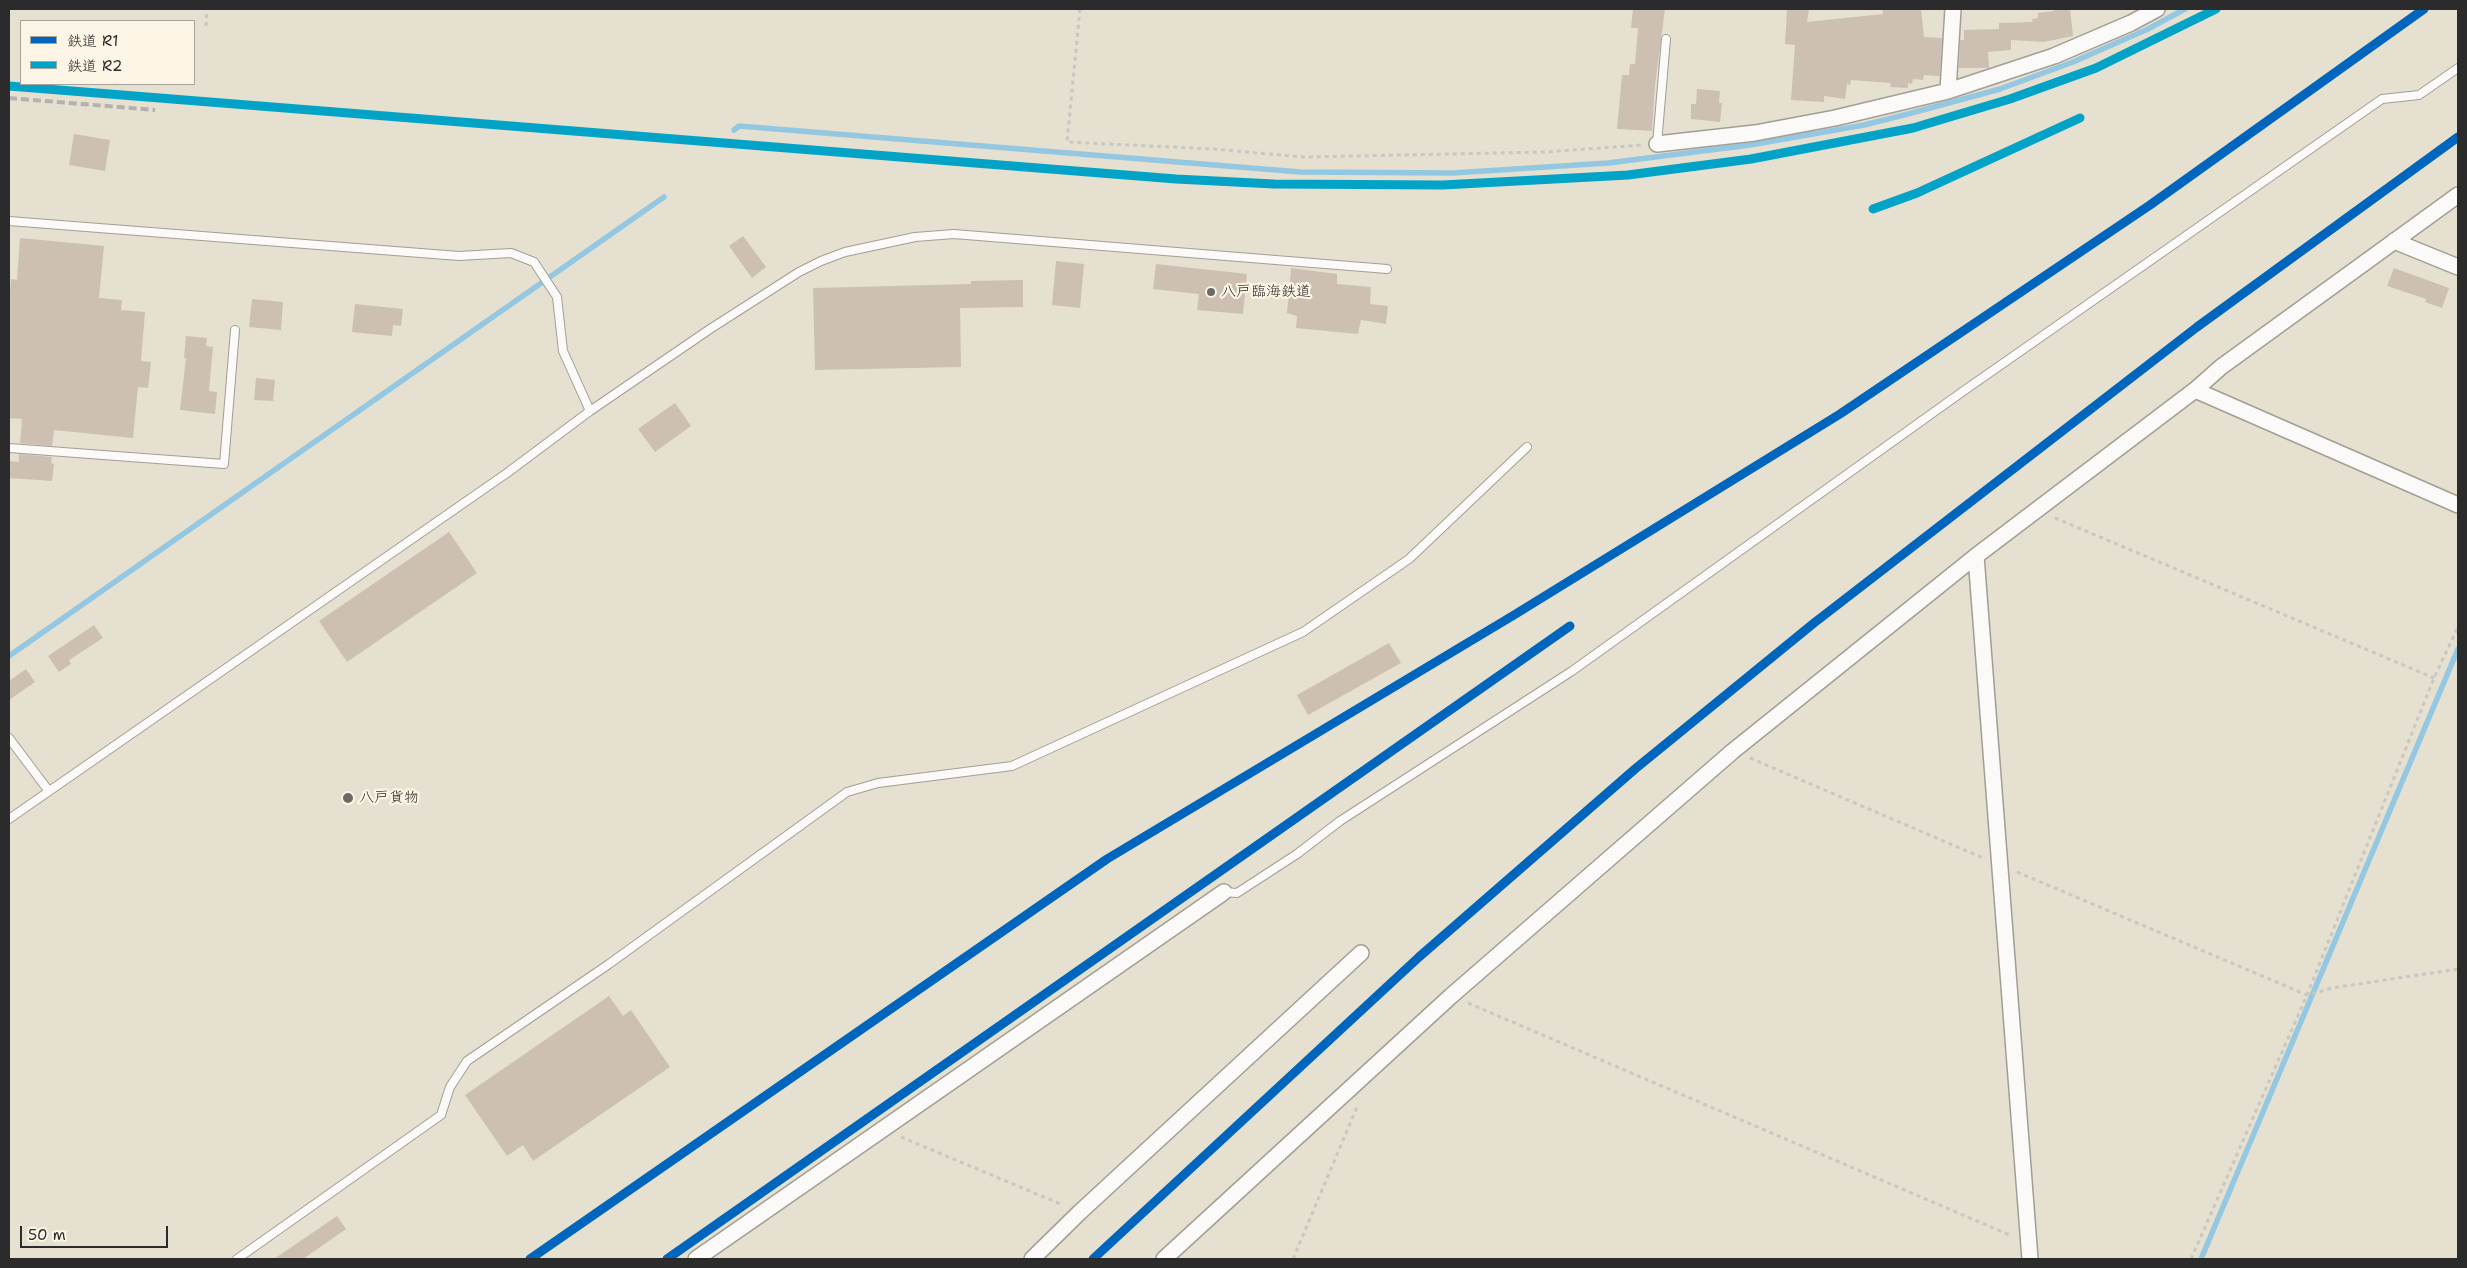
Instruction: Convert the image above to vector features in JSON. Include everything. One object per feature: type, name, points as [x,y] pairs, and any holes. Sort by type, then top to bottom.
[{"type":"street","points":[[1948,91],[1953,9]]},
{"type":"street","points":[[1658,144],[1755,133],[1948,91],[2054,56],[2131,23],[2157,9]]},
{"type":"street","points":[[1164,1259],[1451,996],[1733,751],[1976,556],[2195,390],[2220,367],[2458,195]]},
{"type":"street","points":[[2394,241],[2458,267]]},
{"type":"street","points":[[2195,390],[2458,505]]},
{"type":"street","points":[[1976,556],[2030,1259]]},
{"type":"street","points":[[696,1259],[1224,892]]},
{"type":"street","points":[[1032,1259],[1080,1212],[1361,953]]},
{"type":"lane","points":[[1658,144],[1666,39]]},
{"type":"lane","points":[[1224,892],[1238,893],[1296,854],[1340,821],[1572,671],[1962,392],[2382,99],[2419,95],[2458,68]]},
{"type":"lane","points":[[9,221],[459,256],[511,253],[534,262],[557,297],[563,351],[590,411]]},
{"type":"lane","points":[[9,820],[48,790],[507,473],[590,411],[710,328],[799,272],[845,252],[914,237],[954,234],[1386,269]]},
{"type":"lane","points":[[9,448],[224,464],[234,330]]},
{"type":"lane","points":[[237,1259],[442,1115],[450,1087],[467,1062],[609,964],[847,792],[878,783],[1012,766],[1303,632],[1409,558],[1527,447]]},
{"type":"lane","points":[[9,738],[48,790]]},
{"type":"path","points":[[206,26],[207,9]]},
{"type":"path","points":[[1080,9],[1067,142],[1213,149],[1304,157],[1545,152],[1658,144]]},
{"type":"path","points":[[2037,510],[2434,678]]},
{"type":"path","points":[[2191,1259],[2307,995],[2434,678],[2458,628]]},
{"type":"path","points":[[1733,751],[2307,995],[2332,988],[2458,969]]},
{"type":"path","points":[[1451,996],[2029,1243]]},
{"type":"path","points":[[1293,1259],[1358,1105]]},
{"type":"path","points":[[883,1129],[1080,1212]]},
{"type":"building","points":[[1633,9],[1665,9],[1655,85],[1652,131],[1617,129],[1622,75],[1629,75],[1630,64],[1635,64],[1638,28],[1631,28]]},
{"type":"building","points":[[1787,9],[1809,9],[1807,22],[1883,14],[1882,9],[1921,9],[1924,37],[1942,38],[1940,76],[1924,75],[1923,80],[1913,79],[1912,84],[1908,83],[1908,88],[1891,87],[1890,83],[1851,80],[1850,85],[1847,84],[1845,99],[1824,96],[1824,102],[1791,100],[1795,45],[1785,44]]},
{"type":"building","points":[[2054,9],[2070,9],[2073,36],[2044,42],[2011,40],[2011,50],[1988,52],[1989,68],[1959,68],[1960,40],[1964,40],[1964,30],[1999,29],[1999,23],[2033,22],[2032,19],[2038,18],[2038,13],[2054,11]]},
{"type":"building","points":[[1697,89],[1720,91],[1719,103],[1722,103],[1720,122],[1691,119],[1691,104],[1696,104]]},
{"type":"building","points":[[74,134],[110,140],[105,171],[69,165]]},
{"type":"building","points":[[743,236],[766,267],[752,278],[729,246]]},
{"type":"building","points":[[20,238],[104,246],[99,298],[122,300],[121,310],[145,312],[141,361],[151,362],[148,388],[138,387],[133,438],[54,430],[52,446],[20,443],[22,419],[9,418],[9,306],[11,279],[17,280]]},
{"type":"building","points":[[1056,261],[1084,264],[1080,308],[1052,305]]},
{"type":"building","name":"八戸臨海鉄道","points":[[1156,264],[1247,274],[1243,314],[1197,310],[1199,294],[1153,289]]},
{"type":"building","points":[[1291,268],[1337,274],[1337,284],[1371,287],[1370,304],[1388,306],[1386,324],[1361,320],[1358,334],[1296,328],[1297,316],[1287,313]]},
{"type":"building","points":[[2394,268],[2449,288],[2442,308],[2425,302],[2426,299],[2387,286]]},
{"type":"building","points":[[1023,280],[1023,307],[960,308],[961,367],[815,370],[813,288],[971,284],[971,281]]},
{"type":"building","points":[[252,299],[283,302],[281,330],[249,327]]},
{"type":"building","points":[[355,304],[403,309],[401,326],[393,325],[392,336],[352,332]]},
{"type":"building","points":[[186,336],[207,338],[206,346],[213,347],[209,391],[217,392],[215,414],[180,410],[186,358],[184,358]]},
{"type":"building","points":[[256,378],[275,380],[273,401],[254,400]]},
{"type":"building","points":[[675,403],[691,426],[655,452],[638,429]]},
{"type":"building","points":[[19,454],[52,457],[51,463],[54,464],[52,481],[9,478],[9,461],[19,462]]},
{"type":"building","points":[[449,532],[477,573],[347,662],[319,621]]},
{"type":"building","points":[[94,625],[103,638],[69,660],[71,664],[59,672],[48,656]]},
{"type":"building","points":[[1389,643],[1401,663],[1308,715],[1297,695]]},
{"type":"building","points":[[26,669],[35,682],[9,700],[9,681]]},
{"type":"building","points":[[609,996],[623,1016],[631,1010],[670,1067],[533,1161],[523,1145],[507,1156],[465,1095]]},
{"type":"building","points":[[337,1216],[346,1229],[303,1259],[274,1259]]},
{"type":"waterway","points":[[734,130],[739,126],[1300,172],[1453,173],[1608,163],[1750,145],[1864,125],[1908,114],[2000,89],[2073,62],[2148,29],[2185,9]]},
{"type":"waterway","points":[[9,656],[664,197]]},
{"type":"waterway","points":[[2201,1259],[2458,649]]},
{"type":"railway","points":[[9,98],[155,110]]},
{"type":"railway","points":[[1873,209],[1917,193],[2080,118]]},
{"type":"rail line","name":"R2","points":[[9,86],[1176,179],[1274,184],[1443,185],[1628,175],[1751,159],[1913,128],[2010,99],[2096,68],[2216,9]]},
{"type":"rail line","name":"R1","points":[[530,1259],[1107,859],[1514,615],[1840,414],[2150,205],[2424,9]]},
{"type":"rail line","name":"R2","points":[[1873,209],[1917,193],[2080,118]]},
{"type":"rail line","name":"R1","points":[[1093,1259],[1419,957],[1635,769],[1814,623],[2197,327],[2458,137]]},
{"type":"rail line","name":"R1","points":[[667,1259],[1570,626]]},
{"type":"place","name":"八戸臨海鉄道","points":[[1211,292]]},
{"type":"place","name":"八戸貨物","points":[[348,798]]}]
